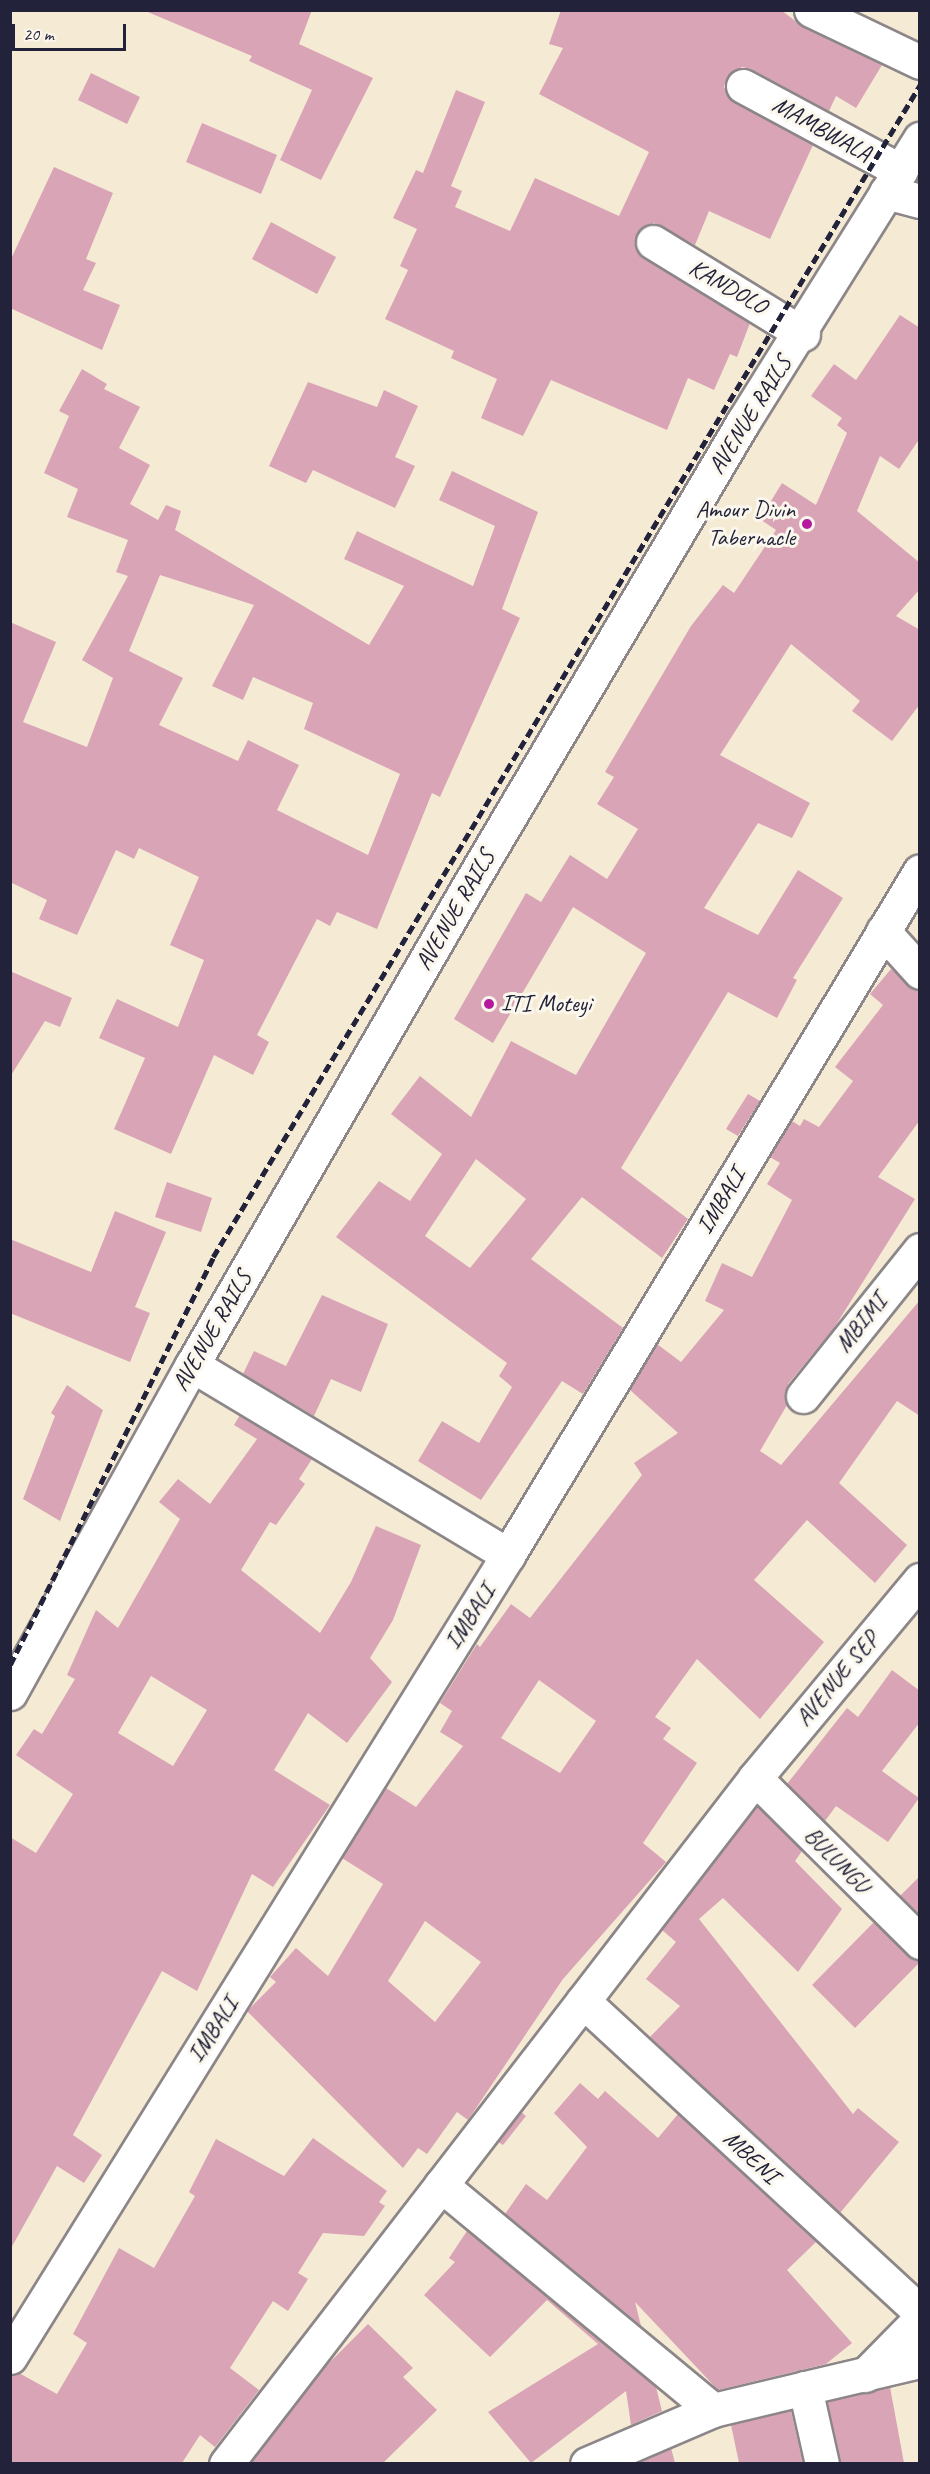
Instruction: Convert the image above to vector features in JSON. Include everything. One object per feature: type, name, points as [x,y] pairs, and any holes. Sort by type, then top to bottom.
[{"type":"street","points":[[811,10],[920,62]]},
{"type":"street","name":"MAMBWALA","points":[[743,86],[920,201]]},
{"type":"street","name":"AVENUE RAILS","points":[[10,1693],[192,1365],[707,483],[803,334],[920,139]]},
{"type":"street","name":"KANDOLO","points":[[653,242],[803,334]]},
{"type":"street","name":"IMBALI","points":[[10,2357],[508,1556],[920,871]]},
{"type":"street","points":[[883,931],[920,972]]},
{"type":"street","name":"MBIMI","points":[[803,1396],[920,1250]]},
{"type":"street","points":[[192,1365],[508,1556]]},
{"type":"street","name":"AVENUE SEP","points":[[226,2463],[755,1778],[920,1580]]},
{"type":"street","name":"BULUNGU","points":[[755,1778],[920,1942]]},
{"type":"street","name":"MBENI","points":[[583,2001],[920,2312]]},
{"type":"street","points":[[441,2185],[713,2410]]},
{"type":"street","points":[[865,2375],[920,2319]]},
{"type":"street","points":[[587,2463],[713,2410],[920,2361]]},
{"type":"street","points":[[805,2388],[822,2463]]},
{"type":"building","points":[[143,10],[312,10],[299,44],[373,78],[321,180],[280,160],[312,90],[249,61],[252,56]]},
{"type":"building","points":[[561,10],[781,10],[803,27],[882,65],[856,108],[836,96],[829,111],[751,69],[742,67],[727,77],[724,87],[734,102],[813,145],[770,239],[709,211],[695,245],[654,223],[637,233],[636,250],[643,258],[750,323],[737,357],[730,354],[714,390],[688,378],[667,430],[551,380],[523,436],[481,418],[497,379],[451,358],[454,351],[385,319],[408,270],[400,266],[417,229],[393,218],[416,170],[423,173],[456,90],[485,102],[451,186],[462,191],[455,207],[510,231],[535,178],[619,216],[649,152],[539,94],[563,48],[549,44]]},
{"type":"building","points":[[91,73],[140,97],[127,124],[78,100]]},
{"type":"building","points":[[202,123],[277,155],[261,194],[186,162]]},
{"type":"building","points":[[54,167],[113,193],[86,259],[96,263],[83,290],[120,305],[102,350],[10,308],[10,261]]},
{"type":"building","points":[[271,222],[336,257],[317,294],[252,259]]},
{"type":"building","points":[[900,315],[920,328],[920,438],[899,469],[880,456],[857,511],[920,563],[920,589],[896,616],[920,630],[920,704],[892,741],[852,711],[860,701],[791,644],[720,755],[810,803],[792,838],[758,823],[704,908],[758,935],[798,870],[843,898],[793,978],[797,980],[777,1018],[728,992],[621,1168],[688,1219],[662,1258],[582,1197],[531,1259],[623,1328],[583,1394],[562,1381],[481,1500],[418,1461],[442,1421],[479,1443],[512,1387],[499,1376],[507,1363],[336,1237],[379,1181],[410,1201],[442,1154],[391,1114],[420,1076],[471,1117],[511,1041],[576,1075],[646,953],[573,907],[493,1043],[454,1019],[526,893],[541,902],[570,855],[607,879],[638,829],[597,804],[614,777],[605,772],[691,626],[723,585],[734,593],[776,530],[760,519],[782,483],[816,505],[847,433],[837,425],[842,418],[811,396],[834,364],[856,380]],"holes":[[[476,1159],[526,1199],[470,1268],[425,1236]]]},
{"type":"building","points":[[82,369],[107,384],[104,389],[140,407],[119,448],[150,465],[130,504],[158,520],[166,505],[181,511],[175,530],[369,645],[404,586],[344,559],[357,531],[473,586],[495,526],[439,500],[452,471],[538,512],[502,609],[520,618],[440,797],[432,793],[377,929],[337,912],[330,926],[317,919],[257,1035],[269,1042],[253,1075],[214,1055],[171,1154],[114,1129],[145,1058],[99,1038],[117,999],[178,1027],[204,960],[170,945],[199,877],[139,848],[134,859],[116,850],[77,935],[39,919],[47,900],[10,882],[10,622],[56,642],[23,722],[87,747],[113,678],[82,660],[128,576],[116,572],[128,540],[67,517],[78,489],[44,473],[69,416],[59,411]],"holes":[[[160,575],[254,605],[212,686],[243,700],[253,677],[313,703],[304,729],[400,774],[368,855],[277,810],[299,765],[248,740],[238,761],[159,725],[183,678],[129,651]]]},
{"type":"building","points":[[308,382],[377,407],[384,390],[418,406],[395,457],[415,466],[395,508],[313,470],[306,483],[269,466]]},
{"type":"building","points":[[891,969],[920,993],[920,1120],[878,1177],[915,1199],[834,1328],[788,1384],[787,1405],[760,1451],[781,1465],[920,1300],[920,1416],[897,1401],[839,1483],[907,1545],[875,1583],[807,1520],[754,1580],[824,1642],[760,1719],[697,1659],[655,1717],[671,1728],[663,1739],[697,1763],[643,1843],[666,1862],[563,1979],[468,2120],[457,2112],[427,2154],[418,2148],[403,2168],[247,2011],[276,1982],[270,1977],[296,1948],[328,1976],[383,1884],[342,1858],[386,1788],[416,1807],[463,1746],[440,1732],[452,1711],[440,1703],[477,1644],[480,1647],[511,1604],[530,1618],[642,1475],[634,1463],[678,1433],[630,1390],[657,1344],[681,1362],[724,1310],[705,1301],[722,1263],[752,1277],[792,1200],[767,1184],[780,1163],[770,1157],[792,1121],[800,1126],[804,1119],[819,1127],[853,1081],[835,1067],[883,1005],[870,994]],"holes":[[[539,1680],[596,1721],[560,1773],[501,1738]],[[425,1921],[481,1962],[435,2022],[388,1981]]]},
{"type":"building","points":[[10,971],[72,998],[60,1027],[45,1021],[10,1077]]},
{"type":"building","points":[[748,1094],[760,1101],[738,1136],[726,1129]]},
{"type":"building","points":[[167,1182],[212,1198],[201,1232],[155,1217]]},
{"type":"building","points":[[115,1211],[166,1232],[135,1307],[150,1313],[130,1362],[10,1313],[10,1239],[91,1272]]},
{"type":"building","points":[[322,1295],[388,1324],[361,1392],[331,1379],[314,1416],[243,1374],[254,1351],[286,1366]]},
{"type":"building","points":[[67,1385],[103,1410],[60,1521],[23,1499],[55,1416],[51,1413]]},
{"type":"building","points":[[240,1415],[312,1459],[299,1479],[305,1484],[276,1525],[270,1522],[241,1570],[320,1633],[351,1582],[376,1526],[421,1545],[393,1620],[370,1658],[392,1682],[347,1743],[308,1713],[274,1770],[330,1805],[273,1887],[252,1874],[197,1991],[162,1971],[73,2135],[102,2155],[84,2183],[57,2166],[10,2250],[10,1837],[36,1853],[73,1794],[16,1755],[34,1729],[42,1734],[75,1679],[67,1675],[96,1610],[118,1628],[180,1519],[159,1502],[178,1479],[210,1504],[257,1439],[234,1425]],"holes":[[[151,1676],[207,1710],[173,1766],[118,1733]]]},
{"type":"building","points":[[892,1670],[920,1691],[920,1722],[882,1771],[919,1798],[888,1842],[836,1806],[825,1821],[787,1784],[847,1708],[858,1717]]},
{"type":"building","points":[[757,1806],[802,1851],[795,1861],[842,1909],[798,1972],[723,1898],[699,1919],[853,2114],[858,2108],[899,2142],[840,2213],[650,2037],[680,2006],[646,1979],[676,1942],[662,1930]]},
{"type":"building","points":[[920,1876],[920,1915],[900,1896]]},
{"type":"building","points":[[874,1922],[920,1962],[855,2028],[812,1985]]},
{"type":"building","points":[[580,2083],[598,2099],[605,2091],[658,2138],[678,2114],[816,2242],[787,2270],[852,2343],[826,2364],[718,2390],[635,2302],[641,2326],[505,2214],[526,2184],[547,2200],[587,2147],[554,2113]]},
{"type":"building","points":[[521,2112],[526,2116],[503,2145],[498,2142]]},
{"type":"building","points":[[313,2138],[387,2191],[379,2202],[385,2206],[364,2236],[323,2233],[298,2273],[308,2279],[288,2311],[273,2301],[230,2368],[259,2390],[215,2447],[200,2435],[182,2463],[10,2463],[10,2376],[19,2373],[57,2394],[87,2343],[73,2334],[119,2248],[154,2268],[195,2196],[189,2192],[216,2139],[284,2176]]},
{"type":"building","points":[[467,2231],[656,2387],[662,2411],[631,2425],[626,2391],[531,2463],[488,2412],[598,2344],[547,2300],[490,2357],[424,2295],[455,2262],[449,2258]]},
{"type":"building","points":[[368,2324],[413,2368],[403,2377],[437,2410],[383,2463],[250,2463],[324,2368]]},
{"type":"building","points":[[890,2387],[904,2463],[840,2463],[827,2402]]},
{"type":"building","points":[[791,2411],[803,2463],[739,2463],[731,2425]]},
{"type":"building","points":[[671,2448],[675,2463],[636,2463]]},
{"type":"railway","points":[[10,1665],[213,1257],[920,85]]},
{"type":"place","name":"Amour Divin Tabernacle","points":[[807,524]]},
{"type":"place","name":"ITI Moteyi","points":[[489,1004]]}]
